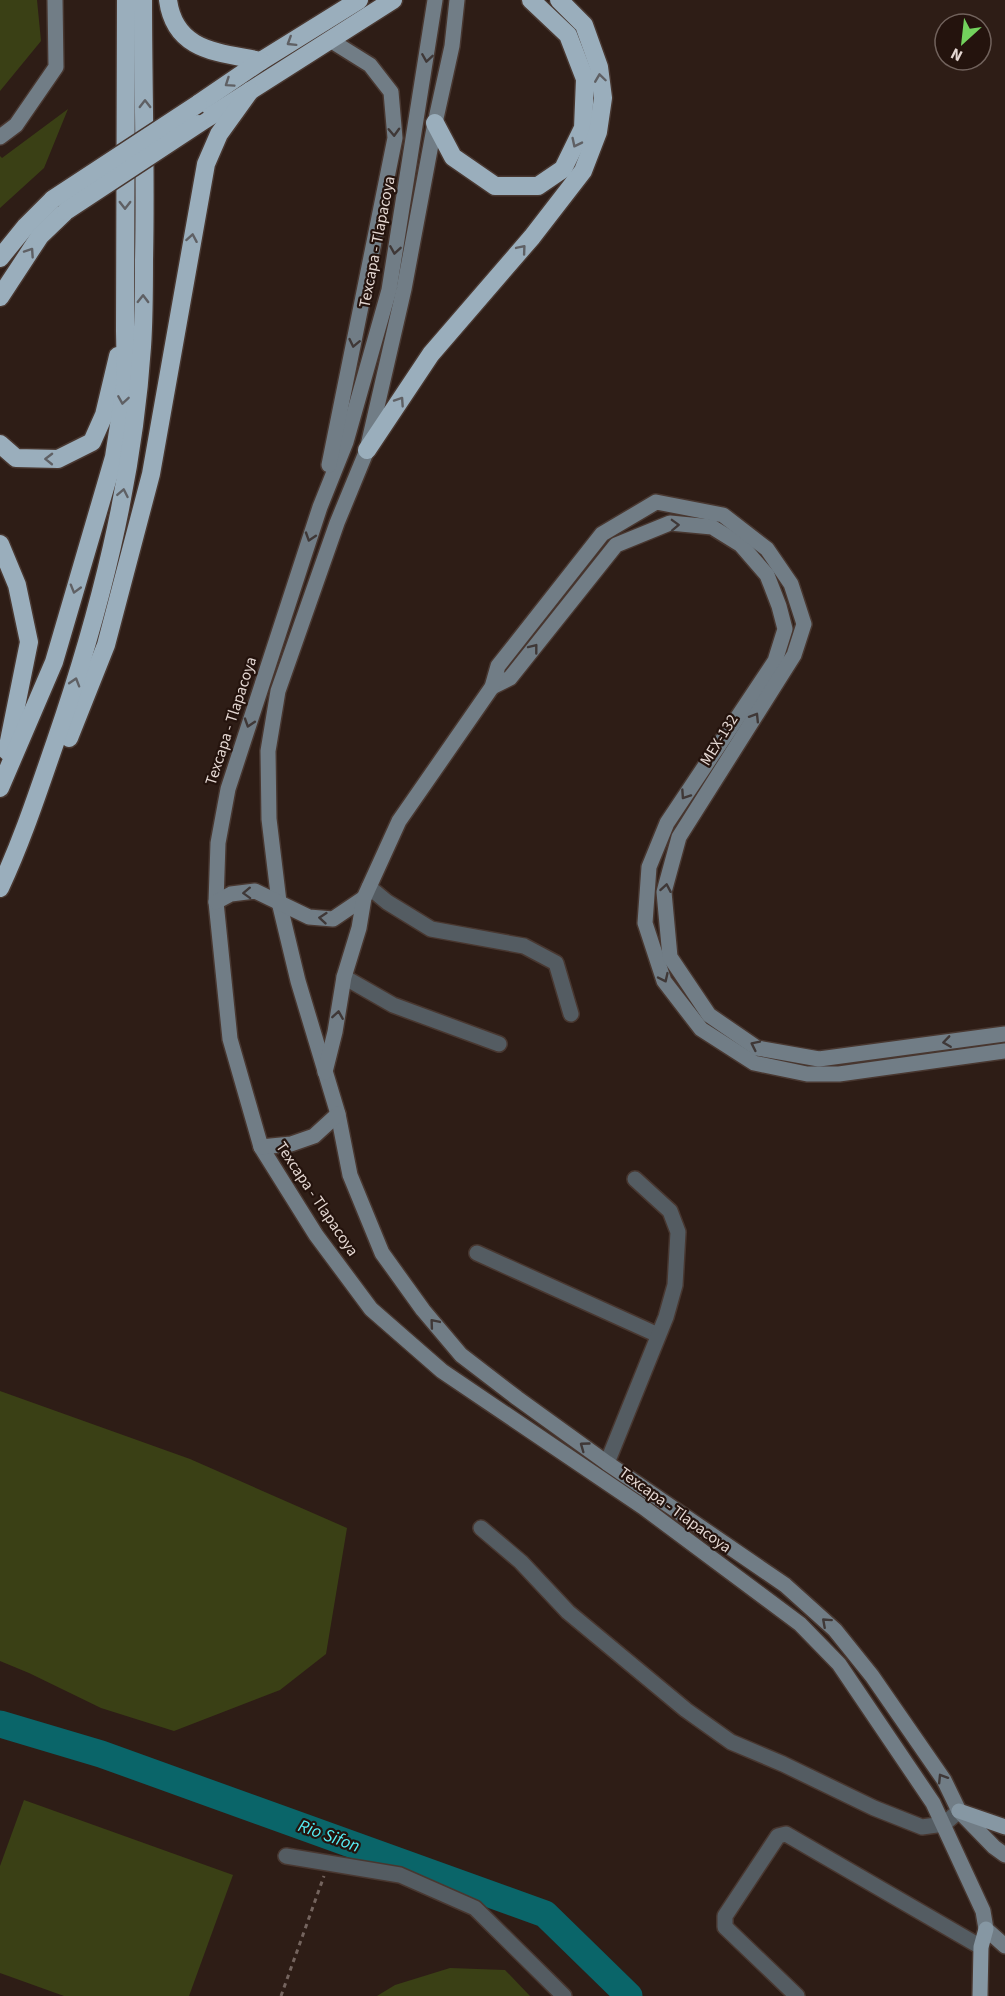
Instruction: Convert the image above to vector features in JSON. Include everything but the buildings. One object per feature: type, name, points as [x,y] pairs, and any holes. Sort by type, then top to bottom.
[{"type":"highway","points":[[0,788],[54,662],[114,457],[126,380],[124,331],[126,0]]},
{"type":"highway","points":[[0,888],[23,837],[68,705],[101,593],[125,484],[137,404],[142,346],[145,225],[143,0]]},
{"type":"highway","points":[[168,0],[170,15],[183,37],[210,50],[261,61]]},
{"type":"highway","points":[[0,297],[60,205],[198,104],[261,61],[359,0]]},
{"type":"highway","points":[[435,123],[453,157],[495,186],[538,186],[563,170],[583,128],[585,79],[568,35],[531,0]]},
{"type":"highway","points":[[367,450],[431,354],[532,237],[583,171],[598,132],[603,98],[602,88],[598,67],[584,25],[559,0]]},
{"type":"highway","points":[[0,258],[26,226],[198,124],[390,1]]},
{"type":"highway","points":[[23,837],[43,804],[106,645],[151,474],[206,164],[219,134],[250,91]]},
{"type":"highway","points":[[0,444],[16,458],[58,459],[92,442],[104,415],[124,331]]},
{"type":"highway","points":[[0,544],[17,585],[29,642],[0,788]]},
{"type":"main road","points":[[0,137],[16,125],[56,67],[55,0]]},
{"type":"main road","points":[[326,21],[342,0]]},
{"type":"main road","name":"Texcapa - Tlapacoya","points":[[435,0],[389,290],[345,442],[320,507],[228,789],[219,843],[216,902],[230,1039],[261,1147],[316,1235],[371,1309],[442,1371],[643,1507],[800,1624],[839,1664],[920,1784],[944,1824],[983,1911],[986,1929]]},
{"type":"main road","name":"Texcapa - Tlapacoya","points":[[457,0],[452,46],[404,289],[367,450],[337,523],[278,691],[268,751],[269,819],[279,902],[298,981],[338,1114],[350,1175],[382,1253],[423,1310],[461,1355],[607,1463],[784,1585],[835,1630],[872,1676],[944,1780],[959,1811],[994,1847],[1005,1855]]},
{"type":"main road","points":[[320,507],[395,138],[391,92],[370,65],[330,40]]},
{"type":"main road","name":"MEX-132","points":[[325,1072],[335,1032],[344,977],[359,928],[366,892],[399,820],[492,687],[498,666],[602,534],[656,502],[723,515],[767,549],[791,584],[804,624],[794,655],[679,837],[664,892],[670,957],[709,1015],[757,1048],[819,1059],[1005,1034]]},
{"type":"main road","name":"MEX-132","points":[[492,687],[510,678],[616,545],[670,523],[712,527],[741,545],[767,575],[785,628],[775,661],[667,823],[649,867],[645,923],[664,981],[701,1029],[754,1063],[807,1074],[839,1074],[1005,1051]]},
{"type":"main road","points":[[216,902],[231,894],[255,891],[309,917],[333,919],[366,892]]},
{"type":"main road","points":[[261,1147],[291,1144],[314,1136],[338,1114]]},
{"type":"main road","points":[[959,1811],[1005,1827]]},
{"type":"main road","points":[[980,1996],[981,1947],[986,1929],[1005,1946]]},
{"type":"street","points":[[366,892],[431,929],[524,946],[556,963],[571,1014]]},
{"type":"street","points":[[344,977],[393,1005],[499,1044]]},
{"type":"street","points":[[607,1463],[658,1335],[675,1285],[678,1232],[670,1211],[635,1179]]},
{"type":"street","points":[[477,1253],[658,1335]]},
{"type":"street","points":[[481,1528],[521,1562],[568,1612],[686,1710],[730,1742],[783,1764],[874,1808],[922,1827],[944,1824],[959,1811]]},
{"type":"street","points":[[797,1996],[725,1926],[725,1917],[778,1836],[786,1834],[981,1947]]},
{"type":"street","points":[[286,1856],[400,1875],[475,1908],[564,1996]]},
{"type":"path","points":[[281,1996],[329,1863]]},
{"type":"green space","points":[[0,0],[37,0],[41,41],[0,91]]},
{"type":"green space","points":[[68,109],[44,168],[0,208],[0,156],[2,158]]},
{"type":"green space","points":[[0,1391],[190,1459],[347,1528],[326,1654],[280,1690],[174,1731],[101,1708],[0,1661]]},
{"type":"green space","points":[[24,1800],[233,1875],[189,1996],[64,1996],[0,1973],[0,1866]]},
{"type":"green space","points":[[450,1968],[505,1970],[530,1996],[377,1996],[395,1985]]},
{"type":"waterway","name":"Rio Sifon","points":[[0,1724],[101,1754],[545,1914],[629,1996]]}]
